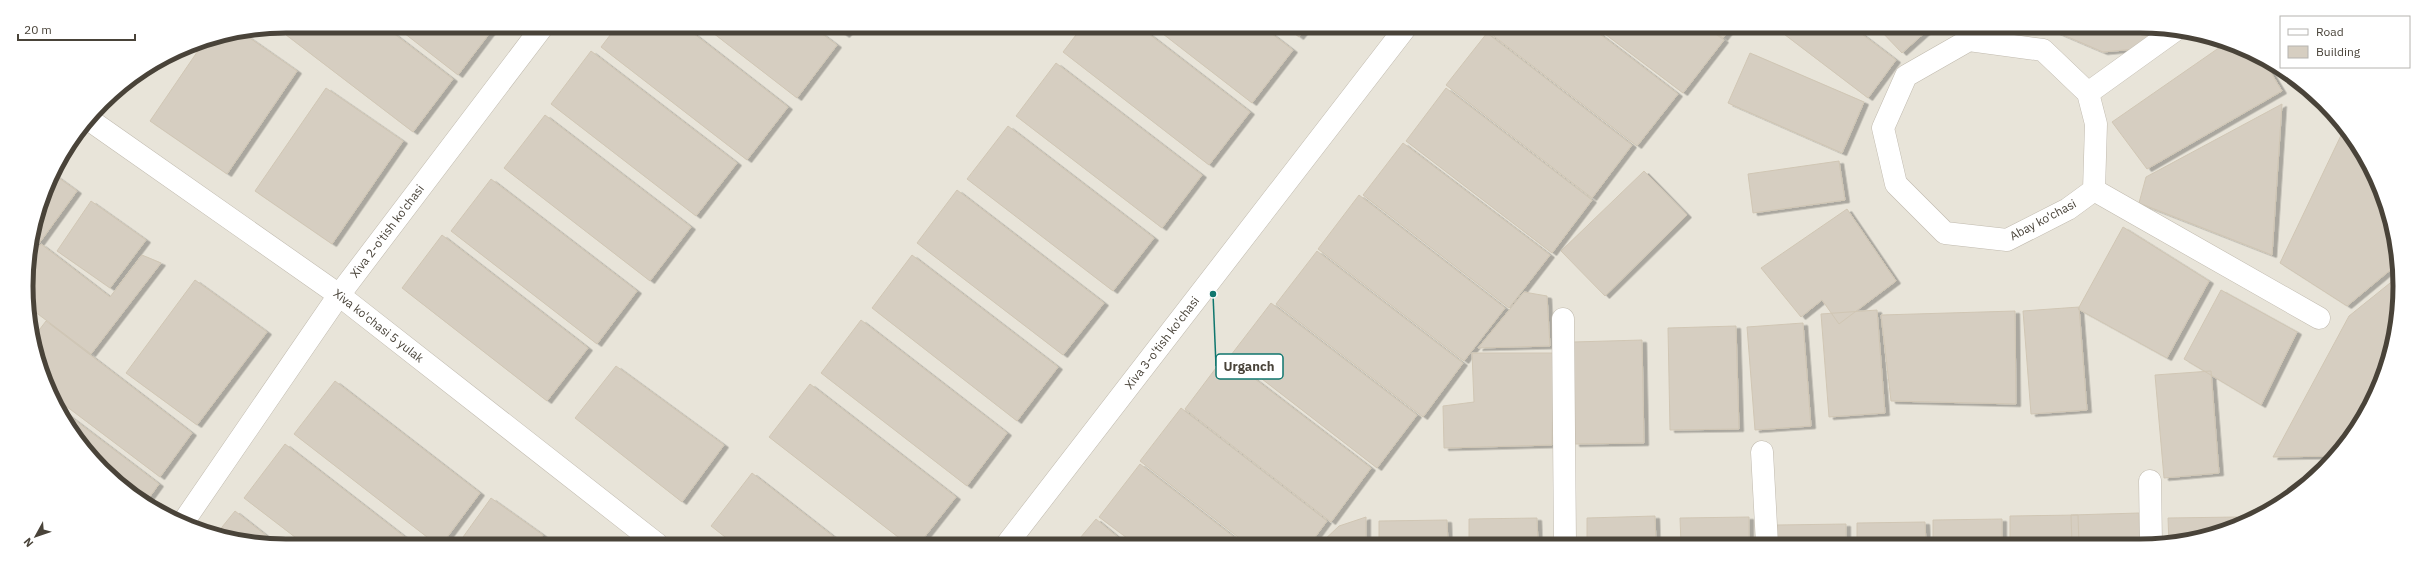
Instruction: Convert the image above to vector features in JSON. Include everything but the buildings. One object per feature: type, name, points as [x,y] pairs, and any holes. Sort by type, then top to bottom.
[{"type":"street","name":"Xiva 2-o'tish ko'chasi","points":[[186,518],[339,295],[537,33]]},
{"type":"street","name":"Xiva 3-o'tish ko'chasi","points":[[1011,539],[1401,33]]},
{"type":"street","points":[[2169,35],[2088,92],[2096,124],[2094,190],[2319,318]]},
{"type":"street","name":"Abay ko'chasi","points":[[2088,92],[2043,50],[1969,40],[1906,76],[1883,128],[1896,184],[1945,233],[2007,240],[2068,209],[2094,190]]},
{"type":"street","name":"Xiva ko'chasi 5 yulak","points":[[93,122],[339,295],[651,539]]},
{"type":"street","points":[[1563,319],[1565,539]]},
{"type":"street","points":[[1762,452],[1767,539]]},
{"type":"street","points":[[2150,481],[2151,538]]},
{"type":"shaded area","points":[[286,33],[2140,33],[2173,35],[2221,46],[2252,59],[2266,67],[2294,85],[2307,96],[2341,132],[2367,174],[2380,205],[2391,253],[2393,286],[2391,319],[2380,367],[2367,398],[2341,440],[2319,465],[2294,487],[2252,513],[2221,526],[2173,537],[2140,539],[286,539],[253,537],[205,526],[159,505],[132,487],[96,453],[76,427],[52,383],[46,367],[38,335],[35,319],[33,286],[35,253],[38,237],[46,205],[52,189],[67,159],[85,132],[96,119],[132,85],[159,67],[205,46],[253,35]]},
{"type":"place","name":"Urganch","points":[[1213,294]]}]
